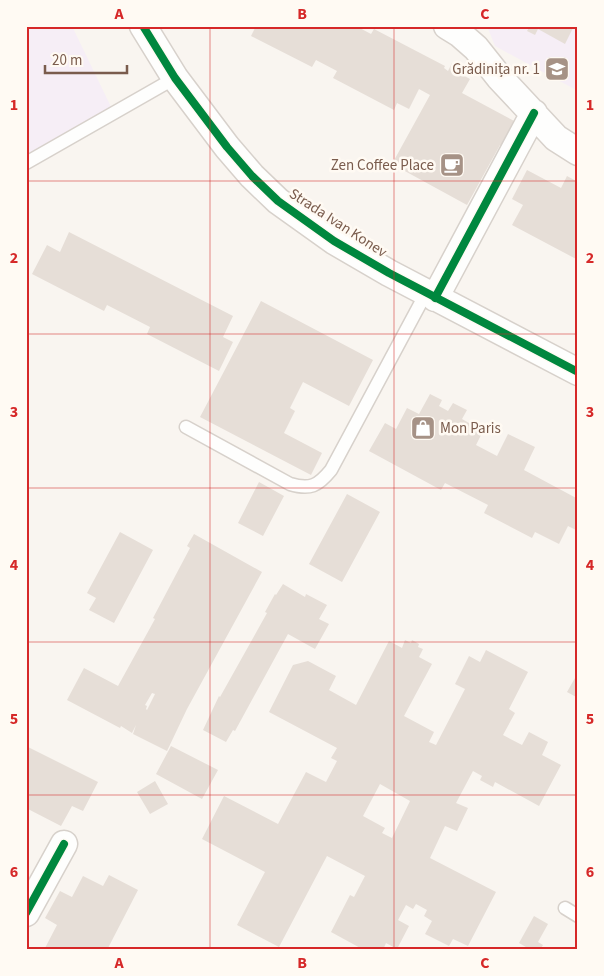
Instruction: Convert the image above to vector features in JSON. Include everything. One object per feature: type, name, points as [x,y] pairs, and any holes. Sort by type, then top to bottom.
[{"type":"street","name":"Strada Ivan Konev","points":[[143,26],[175,78],[252,176],[278,201],[334,241],[430,295],[578,372]]},
{"type":"street","points":[[447,26],[476,48],[499,77],[556,138],[578,152]]},
{"type":"street","points":[[430,295],[534,113]]},
{"type":"street","points":[[26,913],[64,844]]},
{"type":"lane","points":[[26,163],[175,78]]},
{"type":"lane","points":[[186,427],[290,484],[310,487],[320,482],[331,470],[430,295]]},
{"type":"lane","points":[[565,908],[578,916]]},
{"type":"shaded area","points":[[26,26],[72,26],[113,111],[26,159]]},
{"type":"shaded area","name":"Grădinița nr. 1","points":[[487,26],[578,26],[578,91],[495,46]]},
{"type":"building","points":[[252,26],[356,26],[371,34],[374,29],[445,66],[444,68],[448,71],[452,63],[460,67],[457,72],[470,79],[462,93],[516,122],[503,146],[500,145],[467,205],[392,164],[430,95],[419,89],[409,109],[397,103],[394,110],[333,78],[337,71],[316,60],[312,67],[251,36],[255,28]]},
{"type":"building","points":[[530,26],[574,26],[565,44],[538,29],[535,35],[527,31]]},
{"type":"building","points":[[527,170],[561,188],[567,176],[578,182],[578,260],[512,225],[523,205],[512,199]]},
{"type":"building","points":[[69,232],[233,316],[223,337],[233,342],[219,371],[147,334],[150,327],[107,305],[104,311],[32,274],[47,245],[60,252]]},
{"type":"building","points":[[261,301],[373,360],[349,406],[303,382],[290,408],[295,411],[284,433],[322,453],[311,475],[200,417]]},
{"type":"building","points":[[430,394],[442,400],[439,406],[448,411],[453,403],[467,410],[462,419],[483,431],[476,445],[497,456],[508,434],[535,447],[524,470],[578,499],[578,531],[568,526],[559,544],[535,532],[532,538],[484,513],[488,505],[445,483],[441,490],[369,451],[385,423],[396,429],[407,408],[419,414]]},
{"type":"building","points":[[259,482],[284,496],[263,536],[238,523]]},
{"type":"building","points":[[347,494],[380,512],[342,582],[309,564]]},
{"type":"building","points":[[120,532],[153,550],[114,623],[89,610],[96,598],[87,593]]},
{"type":"building","points":[[194,534],[262,572],[187,709],[167,751],[133,734],[136,725],[132,733],[67,700],[84,668],[118,686],[155,619],[153,618],[190,548],[187,546]],"holes":[[[152,693],[155,694],[147,710],[145,705]]]},
{"type":"building","points":[[283,584],[305,597],[306,594],[327,605],[319,619],[329,624],[315,649],[288,634],[235,731],[233,730],[226,742],[203,730],[219,696],[267,613],[265,612]]},
{"type":"building","points":[[405,640],[411,643],[412,640],[419,644],[418,647],[423,649],[419,657],[432,664],[404,716],[434,732],[429,742],[436,745],[465,689],[455,684],[469,656],[480,662],[486,650],[528,672],[509,709],[515,713],[503,735],[522,745],[529,732],[548,742],[542,755],[561,765],[539,806],[495,782],[493,787],[480,780],[482,776],[473,771],[456,803],[468,808],[457,831],[445,826],[430,858],[496,892],[468,946],[453,939],[449,946],[425,934],[432,921],[424,916],[427,910],[416,904],[413,909],[406,905],[398,920],[409,926],[397,949],[386,943],[383,950],[364,950],[331,932],[350,895],[354,897],[365,876],[327,856],[279,947],[237,925],[265,872],[202,839],[224,796],[278,824],[306,772],[326,782],[337,761],[331,758],[337,748],[269,712],[293,665],[308,661],[336,676],[329,690],[356,705],[389,641],[402,648]],"holes":[[[380,784],[410,801],[392,838],[382,833],[385,828],[363,816]]]},
{"type":"building","points":[[575,678],[578,679],[578,698],[567,692]]},
{"type":"building","points":[[26,746],[98,782],[83,811],[72,806],[61,826],[26,808]]},
{"type":"building","points":[[171,746],[218,770],[202,799],[156,774]]},
{"type":"building","points":[[155,781],[168,804],[150,814],[137,792]]},
{"type":"building","points":[[109,875],[138,890],[107,950],[44,950],[57,925],[45,918],[60,891],[72,897],[83,876],[103,886]]},
{"type":"building","points":[[534,916],[548,924],[538,942],[543,945],[540,950],[531,950],[519,943]]},
{"type":"cycle path","points":[[143,26],[175,78],[227,147],[252,176],[278,201],[334,241],[389,273],[578,372]]},
{"type":"cycle path","points":[[435,298],[534,113]]},
{"type":"cycle path","points":[[26,913],[64,844]]},
{"type":"place","name":"Grădinița nr. 1","points":[[557,69]]},
{"type":"place","name":"Zen Coffee Place","points":[[452,165]]},
{"type":"place","name":"Mon Paris","points":[[423,428]]}]
